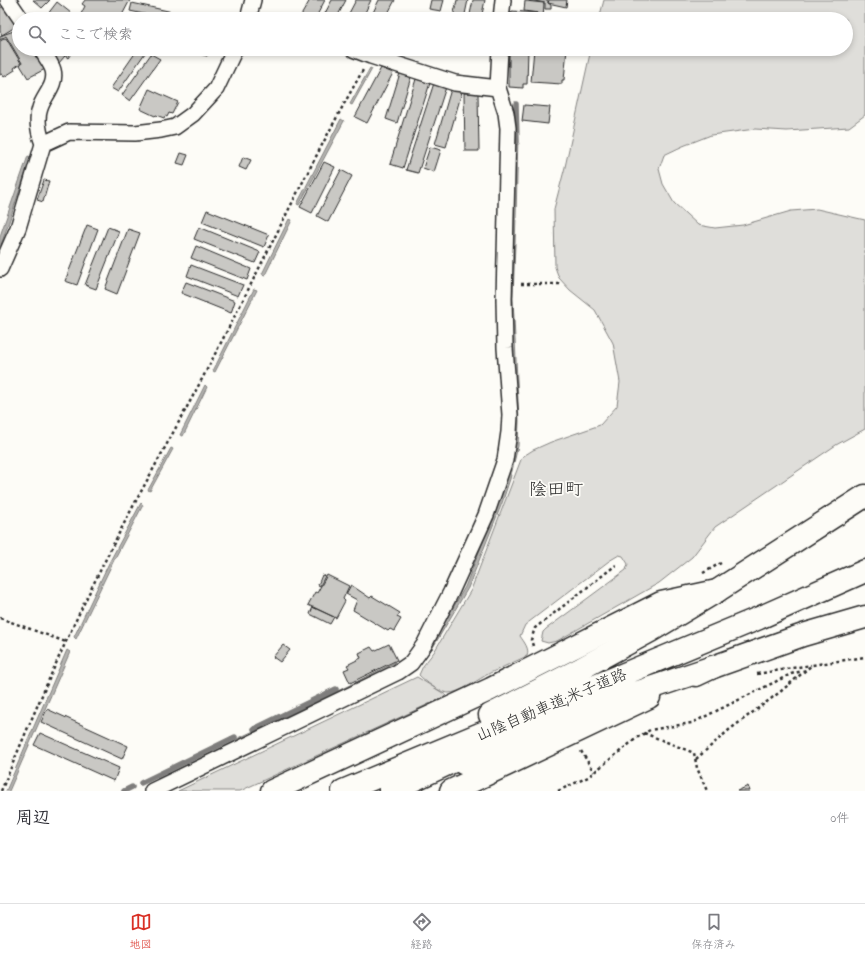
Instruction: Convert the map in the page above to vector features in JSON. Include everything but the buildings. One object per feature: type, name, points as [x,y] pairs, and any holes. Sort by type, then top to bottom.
[{"type":"highway","points":[[336,791],[582,668],[650,632],[865,496]]},
{"type":"highway","name":"山陰自動車道;米子道路","points":[[390,791],[759,618],[865,571]]},
{"type":"highway","points":[[272,791],[491,689],[661,603],[717,591]]},
{"type":"highway","points":[[398,791],[614,700],[803,635],[865,617]]},
{"type":"highway","name":"山陰自動車道;米子道路","points":[[343,791],[759,618]]},
{"type":"highway","points":[[451,791],[536,749],[713,666]]},
{"type":"street","points":[[8,0],[16,12]]},
{"type":"street","points":[[250,12],[253,0]]},
{"type":"street","points":[[502,12],[503,0]]},
{"type":"street","points":[[0,269],[18,228],[43,144],[38,131],[40,108],[52,85],[54,77],[51,64],[46,56]]},
{"type":"street","points":[[43,144],[69,132],[135,133],[161,130],[174,126],[194,114],[216,89],[232,56]]},
{"type":"street","points":[[372,56],[455,83],[498,88]]},
{"type":"street","points":[[152,791],[398,672],[411,663],[424,645],[444,606],[486,515],[505,460],[509,432],[510,397],[505,348],[504,300],[508,128],[506,113],[498,88],[500,56]]},
{"type":"path","points":[[1,791],[66,642],[99,572],[204,376],[340,108],[369,56]]},
{"type":"path","points":[[515,284],[560,284]]},
{"type":"path","points":[[0,618],[66,642]]},
{"type":"path","points":[[754,675],[865,657]]},
{"type":"path","points":[[696,759],[729,730],[780,692],[812,665]]},
{"type":"path","points":[[558,791],[588,777],[644,733],[650,730],[692,723],[791,674],[806,670]]},
{"type":"path","points":[[644,733],[694,753],[697,768],[707,791]]},
{"type":"shaded area","points":[[604,0],[865,0],[865,115],[849,127],[787,131],[755,129],[711,135],[664,155],[659,169],[663,184],[674,203],[698,225],[715,228],[743,225],[791,211],[817,209],[865,220],[865,429],[836,445],[715,527],[692,557],[659,583],[557,641],[548,643],[541,641],[543,632],[546,629],[626,570],[628,564],[623,556],[619,555],[609,561],[525,625],[520,636],[527,648],[527,656],[490,673],[458,691],[448,693],[440,691],[419,675],[423,666],[434,652],[471,590],[522,457],[551,442],[600,425],[617,406],[620,382],[613,343],[595,310],[570,290],[559,278],[555,267],[554,209],[565,167],[589,56],[853,56],[853,12],[601,12]]},
{"type":"shaded area","points":[[370,68],[372,69],[352,105],[350,104]]},
{"type":"shaded area","points":[[341,119],[344,121],[299,205],[297,204]]},
{"type":"shaded area","points":[[516,135],[518,135],[513,298],[519,421],[518,446],[510,479],[502,503],[468,588],[432,649],[430,648],[465,587],[500,499],[516,442],[517,421],[511,320]]},
{"type":"shaded area","points":[[28,156],[31,157],[0,248],[0,236]]},
{"type":"shaded area","points":[[289,219],[292,220],[265,275],[262,274]]},
{"type":"shaded area","points":[[254,289],[257,290],[215,372],[213,371]]},
{"type":"shaded area","points":[[205,385],[207,387],[183,436],[180,435]]},
{"type":"shaded area","points":[[171,448],[173,449],[150,491],[148,490]]},
{"type":"shaded area","points":[[141,503],[143,505],[114,560],[76,639],[74,637],[109,563]]},
{"type":"shaded area","points":[[67,650],[70,652],[9,791],[6,791]]},
{"type":"shaded area","points":[[395,662],[396,664],[356,685],[158,779],[157,777],[348,686]]},
{"type":"shaded area","points":[[417,677],[446,695],[240,791],[178,791]]},
{"type":"waterway","points":[[508,56],[508,64]]},
{"type":"waterway","points":[[516,104],[517,142]]},
{"type":"waterway","points":[[254,729],[336,689]]},
{"type":"waterway","points":[[141,783],[235,737]]},
{"type":"waterway","points":[[124,791],[132,787]]},
{"type":"district","name":"陰田町","points":[[556,489]]}]
